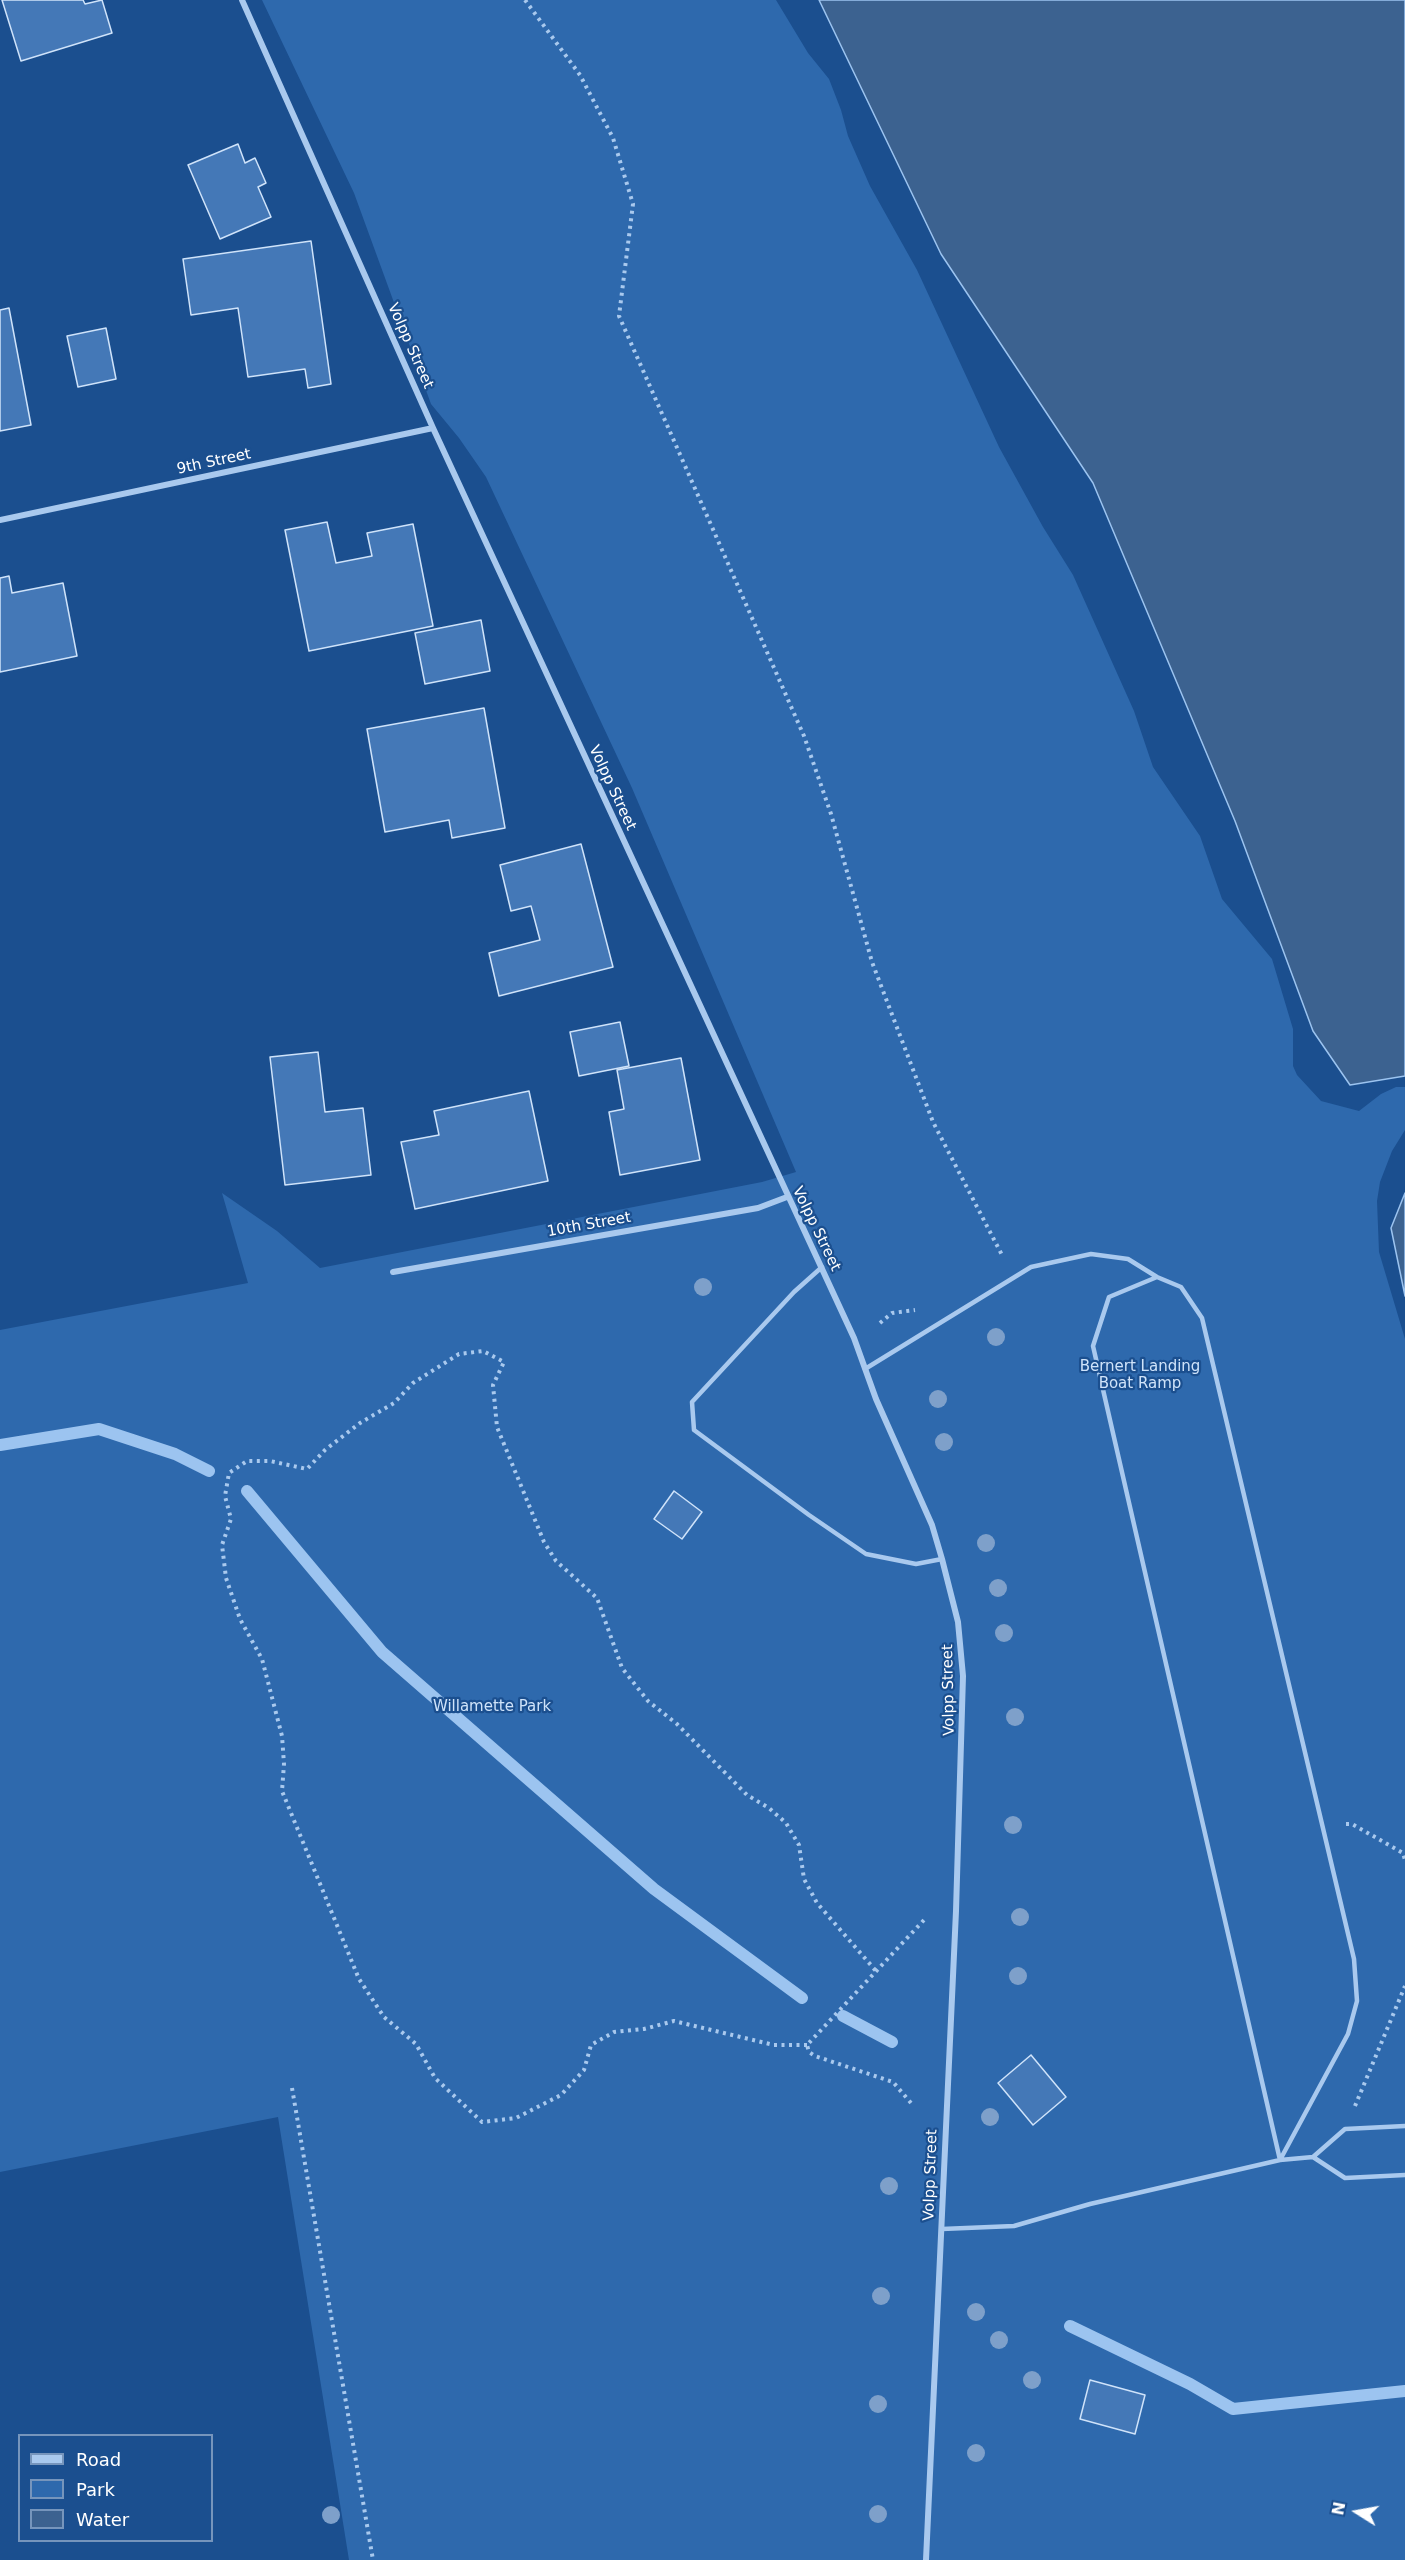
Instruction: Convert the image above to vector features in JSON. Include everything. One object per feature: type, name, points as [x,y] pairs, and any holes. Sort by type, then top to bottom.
[{"type":"street","name":"Volpp Street","points":[[242,0],[433,428],[854,1338],[864,1369],[932,1525],[942,1559],[958,1622],[963,1676],[956,1911],[926,2560]]},
{"type":"street","name":"9th Street","points":[[0,520],[433,428]]},
{"type":"street","name":"10th Street","points":[[393,1272],[758,1208],[787,1197]]},
{"type":"lane","points":[[864,1369],[1031,1267],[1091,1254],[1128,1259],[1157,1277],[1181,1287],[1202,1318],[1354,1959],[1357,2001],[1348,2034],[1280,2160]]},
{"type":"lane","points":[[822,1267],[794,1292],[692,1402],[693,1430],[866,1554],[916,1564],[942,1559]]},
{"type":"lane","points":[[1157,1277],[1109,1297],[1093,1346],[1280,2160]]},
{"type":"lane","points":[[942,2229],[1014,2226],[1090,2204],[1280,2160],[1313,2157],[1345,2129],[1405,2126]]},
{"type":"lane","points":[[1313,2157],[1345,2178],[1405,2175]]},
{"type":"path","points":[[525,0],[580,75],[613,138],[633,204],[619,316],[804,736],[831,814],[872,962],[933,1122],[1013,1277]]},
{"type":"path","points":[[876,1971],[817,1903],[804,1879],[799,1845],[786,1823],[769,1808],[747,1795],[677,1724],[648,1701],[622,1668],[597,1598],[556,1561],[544,1542],[497,1427],[493,1385],[504,1362],[483,1352],[459,1354],[413,1383],[394,1403],[360,1423],[325,1450],[307,1469],[270,1461],[247,1461],[229,1473],[225,1496],[231,1519],[222,1545],[226,1578],[240,1619],[262,1659],[282,1737],[285,1764],[282,1791],[359,1979],[384,2017],[416,2044],[435,2078],[463,2107],[482,2122],[516,2118],[561,2095],[584,2070],[591,2045],[614,2032],[644,2029],[674,2020],[774,2045],[807,2045],[924,1920]]},
{"type":"path","points":[[1323,1824],[1352,1824],[1403,1854],[1405,1860]]},
{"type":"path","points":[[1345,2129],[1405,1986]]},
{"type":"path","points":[[807,2045],[809,2052],[815,2056],[893,2082],[911,2103]]},
{"type":"path","points":[[292,2088],[373,2560]]},
{"type":"green space","points":[[262,0],[776,0],[808,53],[829,79],[848,136],[870,186],[917,270],[999,447],[1043,527],[1073,575],[1134,711],[1153,767],[1200,836],[1222,899],[1272,959],[1293,1029],[1293,1066],[1297,1075],[1321,1101],[1359,1111],[1381,1094],[1396,1087],[1405,1087],[1405,1130],[1392,1151],[1380,1182],[1377,1201],[1379,1252],[1405,1339],[1405,2560],[349,2560],[278,2117],[0,2172],[0,1330],[248,1283],[222,1193],[277,1231],[320,1268],[762,1182],[796,1172],[632,788],[486,477],[459,438],[431,404],[354,193]]},
{"type":"water","points":[[819,0],[1405,0],[1405,1076],[1350,1085],[1313,1031],[1235,821],[1093,483],[941,254]]},
{"type":"water","points":[[1405,1193],[1405,1296],[1391,1228]]},
{"type":"building","points":[[2,0],[83,0],[85,4],[102,0],[112,33],[21,61]]},
{"type":"building","points":[[238,144],[245,163],[255,158],[266,183],[258,187],[271,217],[220,239],[188,165]]},
{"type":"building","points":[[311,241],[331,384],[308,388],[305,369],[248,377],[238,308],[191,315],[183,259]]},
{"type":"building","points":[[9,308],[31,425],[0,431],[0,310]]},
{"type":"building","points":[[106,328],[116,379],[78,387],[67,336]]},
{"type":"building","points":[[327,522],[336,563],[372,556],[367,533],[413,524],[433,626],[309,651],[285,530]]},
{"type":"building","points":[[9,576],[12,593],[63,583],[77,656],[0,672],[0,578]]},
{"type":"building","points":[[481,620],[490,671],[425,684],[415,633]]},
{"type":"building","points":[[484,708],[505,828],[452,838],[449,820],[385,832],[367,729]]},
{"type":"building","points":[[581,844],[613,967],[499,996],[489,953],[540,940],[531,906],[511,911],[500,865]]},
{"type":"building","points":[[620,1022],[629,1066],[579,1076],[570,1032]]},
{"type":"building","points":[[318,1052],[325,1112],[363,1108],[371,1175],[285,1185],[270,1057]]},
{"type":"building","points":[[681,1058],[700,1160],[620,1175],[609,1112],[624,1109],[617,1070]]},
{"type":"building","points":[[529,1091],[548,1181],[415,1209],[401,1142],[439,1135],[434,1111]]},
{"type":"building","points":[[674,1491],[702,1512],[682,1539],[654,1519]]},
{"type":"building","points":[[1031,2055],[1066,2097],[1033,2125],[998,2083]]},
{"type":"building","points":[[1090,2380],[1145,2395],[1135,2434],[1080,2419]]},
{"type":"waterway","points":[[0,1445],[99,1429],[175,1454],[209,1471]]},
{"type":"waterway","points":[[247,1491],[382,1652],[654,1889],[802,1998]]},
{"type":"waterway","points":[[843,2016],[892,2042]]},
{"type":"waterway","points":[[1070,2326],[1190,2384],[1233,2409],[1405,2391]]},
{"type":"park label","name":"Bernert Landing Boat Ramp","points":[[1140,1376]]},
{"type":"park label","name":"Willamette Park","points":[[492,1707]]}]
